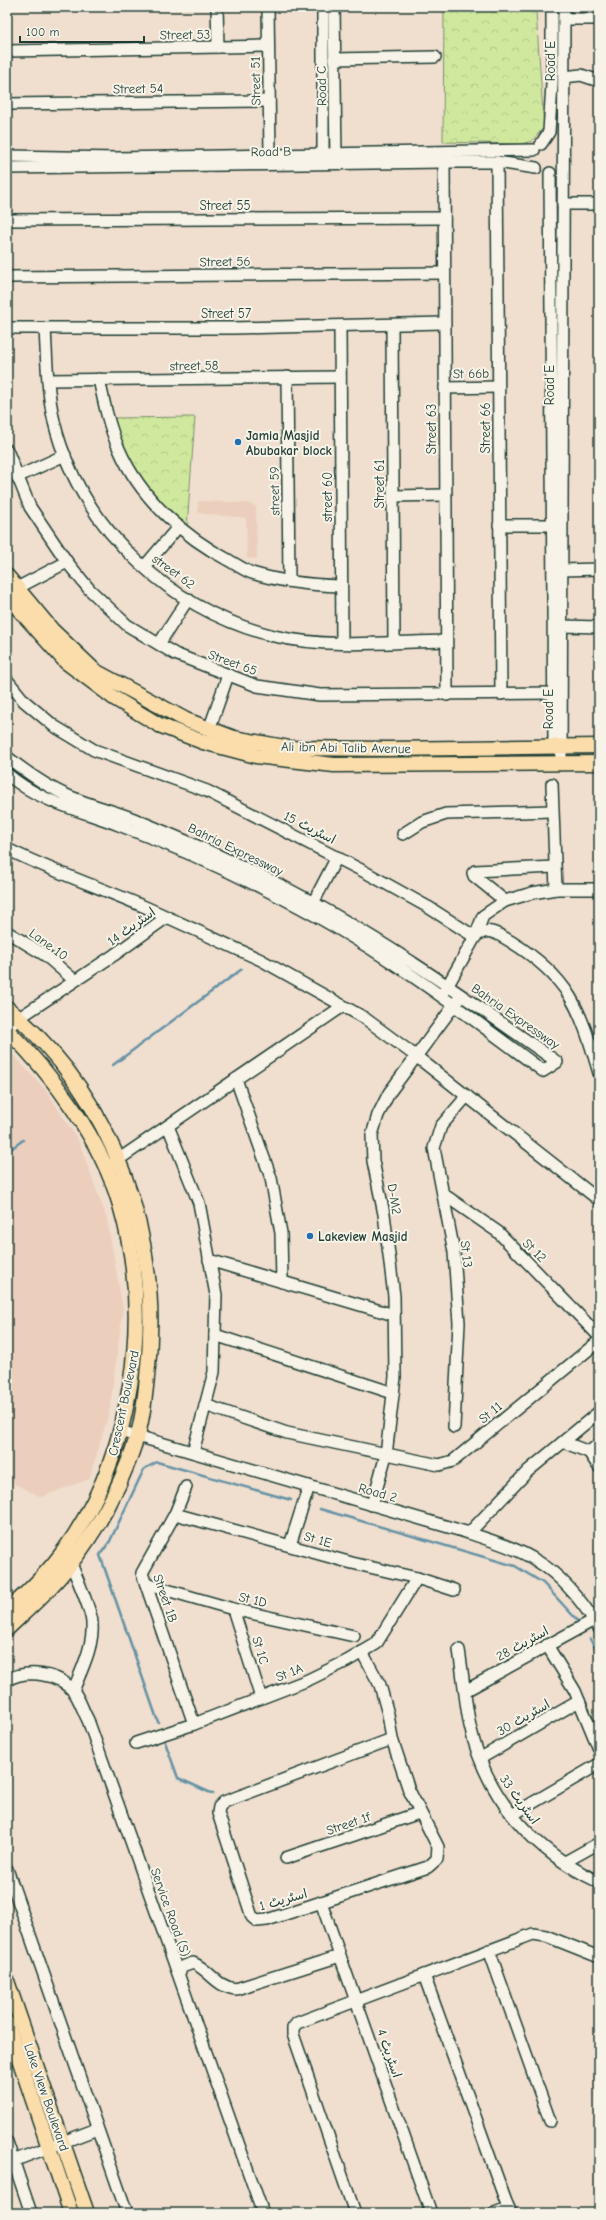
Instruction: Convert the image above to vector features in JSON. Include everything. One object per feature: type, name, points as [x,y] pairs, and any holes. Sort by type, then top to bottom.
[{"type":"main road","name":"Ali ibn Abi Talib Avenue","points":[[9,583],[68,647],[95,671],[179,716],[209,730],[234,738],[290,748],[599,746]]},
{"type":"main road","name":"Ali ibn Abi Talib Avenue","points":[[9,583],[66,662],[114,698],[159,725],[203,742],[256,756],[334,765],[599,763]]},
{"type":"main road","name":"Crescent Boulevard","points":[[7,1008],[19,1018],[47,1047],[77,1085],[97,1116],[119,1159],[137,1212],[149,1279],[151,1335],[146,1385],[138,1436],[102,1515],[71,1564],[7,1629]]},
{"type":"main road","name":"Crescent Boulevard","points":[[7,1030],[59,1087],[74,1109],[104,1168],[120,1205],[130,1255],[136,1312],[132,1371],[120,1431],[109,1467],[87,1514],[65,1549],[40,1578],[7,1612]]},
{"type":"main road","name":"Lake View Boulevard","points":[[7,1981],[87,2213]]},
{"type":"main road","name":"Lake View Boulevard","points":[[7,2023],[71,2213]]},
{"type":"street","points":[[217,7],[218,47]]},
{"type":"street","name":"Street 51","points":[[268,7],[270,154]]},
{"type":"street","name":"Road C","points":[[323,7],[323,159]]},
{"type":"street","name":"Road C","points":[[334,7],[336,159]]},
{"type":"street","name":"Road E","points":[[537,147],[549,132],[552,84],[552,7]]},
{"type":"street","name":"Road E","points":[[558,763],[562,626],[562,159],[564,7]]},
{"type":"street","points":[[564,19],[599,19]]},
{"type":"street","name":"Street 53","points":[[7,51],[268,46]]},
{"type":"street","points":[[334,59],[435,57]]},
{"type":"street","points":[[564,77],[581,75],[599,81]]},
{"type":"street","name":"Street 54","points":[[7,104],[269,101]]},
{"type":"street","points":[[302,154],[316,144],[324,129]]},
{"type":"street","points":[[551,143],[556,145],[562,153],[562,159],[558,168],[550,173],[545,173],[536,168],[532,160],[537,147],[551,143]]},
{"type":"street","name":"Road B","points":[[336,159],[537,147]]},
{"type":"street","name":"Road B","points":[[7,156],[117,158],[302,154],[323,159]]},
{"type":"street","name":"Road B","points":[[7,168],[323,159],[497,162],[536,168]]},
{"type":"street","name":"Street 63","points":[[444,162],[447,695]]},
{"type":"street","name":"Street 66","points":[[497,162],[500,694]]},
{"type":"street","name":"Road E","points":[[550,173],[554,694],[558,747]]},
{"type":"street","points":[[563,204],[599,204]]},
{"type":"street","name":"Street 55","points":[[7,220],[444,218]]},
{"type":"street","name":"Street 56","points":[[7,277],[444,273]]},
{"type":"street","name":"Street 57","points":[[7,328],[444,324]]},
{"type":"street","name":"Street 61","points":[[392,325],[394,642]]},
{"type":"street","name":"street 60","points":[[340,326],[342,643]]},
{"type":"street","name":"street 62","points":[[45,328],[49,398],[57,434],[72,474],[93,512],[129,555],[170,589],[223,618],[275,636],[330,644],[446,641]]},
{"type":"street","name":"street 59","points":[[287,377],[289,581]]},
{"type":"street","name":"street 58","points":[[48,380],[340,377]]},
{"type":"street","points":[[99,379],[108,420],[119,450],[133,475],[152,501],[179,526],[197,541],[250,572],[289,581],[341,586]]},
{"type":"street","name":"St 66b","points":[[445,388],[498,387]]},
{"type":"street","name":"Street 65","points":[[7,450],[30,507],[67,562],[89,589],[127,625],[175,654],[256,686],[320,695],[554,694]]},
{"type":"street","points":[[17,477],[65,456]]},
{"type":"street","points":[[393,496],[445,495]]},
{"type":"street","points":[[499,525],[552,525]]},
{"type":"street","points":[[144,567],[179,526]]},
{"type":"street","points":[[9,583],[67,562]]},
{"type":"street","points":[[562,570],[599,569]]},
{"type":"street","points":[[159,644],[188,599]]},
{"type":"street","points":[[562,626],[599,626]]},
{"type":"street","points":[[209,730],[228,675]]},
{"type":"street","name":"اسٹریٹ 15","points":[[7,680],[24,701],[54,726],[94,750],[207,791],[337,857],[428,907],[475,937]]},
{"type":"street","name":"Bahria Expressway","points":[[7,757],[28,774],[71,797],[121,814],[174,835],[337,916],[462,995],[557,1062],[543,1070],[455,1005],[356,940],[267,890],[118,824],[50,801],[16,782],[7,774]]},
{"type":"street","points":[[552,784],[556,889]]},
{"type":"street","points":[[403,834],[422,822],[446,814],[552,811]]},
{"type":"street","name":"اسٹریٹ 14","points":[[7,849],[36,864],[126,898],[167,916],[114,955],[74,980],[19,1018],[7,1030]]},
{"type":"street","points":[[313,903],[337,857]]},
{"type":"street","points":[[505,901],[474,876],[473,873],[475,871],[554,867]]},
{"type":"street","points":[[441,996],[475,937],[483,916],[505,901],[532,893],[556,889],[599,889]]},
{"type":"street","points":[[167,916],[261,960],[363,1017],[417,1057],[599,1200]]},
{"type":"street","points":[[475,937],[482,932],[489,930],[496,933],[533,956],[561,981],[586,1027],[599,1072]]},
{"type":"street","name":"Lane 10","points":[[7,932],[45,955],[74,980]]},
{"type":"street","name":"D-M2","points":[[372,1504],[386,1455],[395,1377],[393,1289],[384,1214],[374,1161],[372,1135],[378,1115],[389,1093],[462,995]]},
{"type":"street","points":[[104,1168],[343,1006]]},
{"type":"street","points":[[236,1079],[271,1178],[281,1233],[282,1282]]},
{"type":"street","name":"St 13","points":[[454,1427],[459,1323],[454,1252],[434,1148],[441,1126],[467,1096]]},
{"type":"street","points":[[168,1126],[199,1203],[216,1294],[214,1372],[193,1452]]},
{"type":"street","name":"St 12","points":[[443,1194],[498,1232],[599,1336]]},
{"type":"street","points":[[210,1260],[394,1315]]},
{"type":"street","points":[[215,1335],[393,1393]]},
{"type":"street","name":"St 11","points":[[206,1405],[287,1433],[439,1465],[453,1461],[599,1340]]},
{"type":"street","points":[[469,1533],[528,1471],[599,1412]]},
{"type":"street","name":"Road 2","points":[[120,1431],[469,1533],[537,1560],[564,1583],[596,1624]]},
{"type":"street","points":[[563,1442],[589,1452],[599,1467]]},
{"type":"street","points":[[589,1452],[599,1444]]},
{"type":"street","points":[[290,1546],[309,1486]]},
{"type":"street","name":"Street 1B","points":[[186,1487],[175,1514],[142,1574],[194,1724]]},
{"type":"street","name":"St 1E","points":[[175,1514],[352,1563],[418,1578],[454,1590]]},
{"type":"street","points":[[65,1549],[92,1622],[91,1638],[84,1663],[73,1691]]},
{"type":"street","name":"St 1A","points":[[136,1743],[194,1724],[308,1680],[376,1644],[418,1578]]},
{"type":"street","name":"St 1D","points":[[146,1584],[233,1609],[354,1636]]},
{"type":"street","name":"St 1C","points":[[233,1609],[261,1698]]},
{"type":"street","name":"اسٹریٹ 28","points":[[465,1691],[547,1645],[596,1624]]},
{"type":"street","points":[[547,1645],[579,1701],[599,1749]]},
{"type":"street","name":"اسٹریٹ 33","points":[[459,1650],[470,1726],[486,1774],[512,1816],[525,1831],[579,1872],[599,1882]]},
{"type":"street","name":"اسٹریٹ 1","points":[[362,1652],[380,1685],[388,1714],[392,1739],[419,1813],[438,1847],[437,1859],[428,1867],[267,1920],[257,1921],[252,1917],[218,1814],[219,1807],[224,1802],[392,1739]]},
{"type":"street","name":"Service Road (S)","points":[[7,1680],[32,1674],[56,1678],[73,1691],[88,1720],[263,2213]]},
{"type":"street","name":"اسٹریٹ 30","points":[[480,1758],[579,1701]]},
{"type":"street","points":[[512,1816],[599,1764]]},
{"type":"street","name":"Street 1f","points":[[286,1858],[419,1813]]},
{"type":"street","points":[[565,1862],[599,1843]]},
{"type":"street","points":[[7,1870],[127,2213]]},
{"type":"street","name":"اسٹریٹ 4","points":[[321,1902],[357,2000],[431,2213]]},
{"type":"street","points":[[355,2213],[299,2054],[293,2028],[297,2023],[533,1934],[546,1936],[599,1957]]},
{"type":"street","points":[[489,1950],[550,2121]]},
{"type":"street","points":[[179,1973],[182,1967],[193,1963],[206,1971],[216,1982],[228,1988],[236,1989],[340,1956]]},
{"type":"street","points":[[424,1974],[510,2210],[494,2213]]},
{"type":"street","points":[[13,2161],[97,2129]]},
{"type":"street","points":[[7,2142],[31,2213]]},
{"type":"shaded area","points":[[198,501],[248,503],[256,507],[257,559],[247,558],[246,518],[198,513]]},
{"type":"shaded area","points":[[7,1049],[46,1090],[79,1142],[107,1219],[123,1309],[109,1413],[89,1479],[41,1497],[7,1480]]},
{"type":"green space","points":[[444,8],[536,12],[544,127],[532,141],[521,144],[443,142]]},
{"type":"green space","points":[[195,417],[187,527],[165,513],[118,447],[112,418]]},
{"type":"waterway","points":[[113,1065],[242,969]]},
{"type":"waterway","points":[[7,1152],[23,1140]]},
{"type":"waterway","points":[[158,1722],[100,1555],[110,1541],[144,1469],[157,1462],[291,1500]]},
{"type":"waterway","points":[[320,1509],[515,1566],[543,1583],[578,1621]]},
{"type":"waterway","points":[[590,1639],[599,1655]]},
{"type":"waterway","points":[[165,1742],[178,1778],[213,1794]]},
{"type":"place","name":"Jamia Masjid Abubakar block","points":[[238,442]]},
{"type":"place","name":"Lakeview Masjid","points":[[310,1236]]}]
